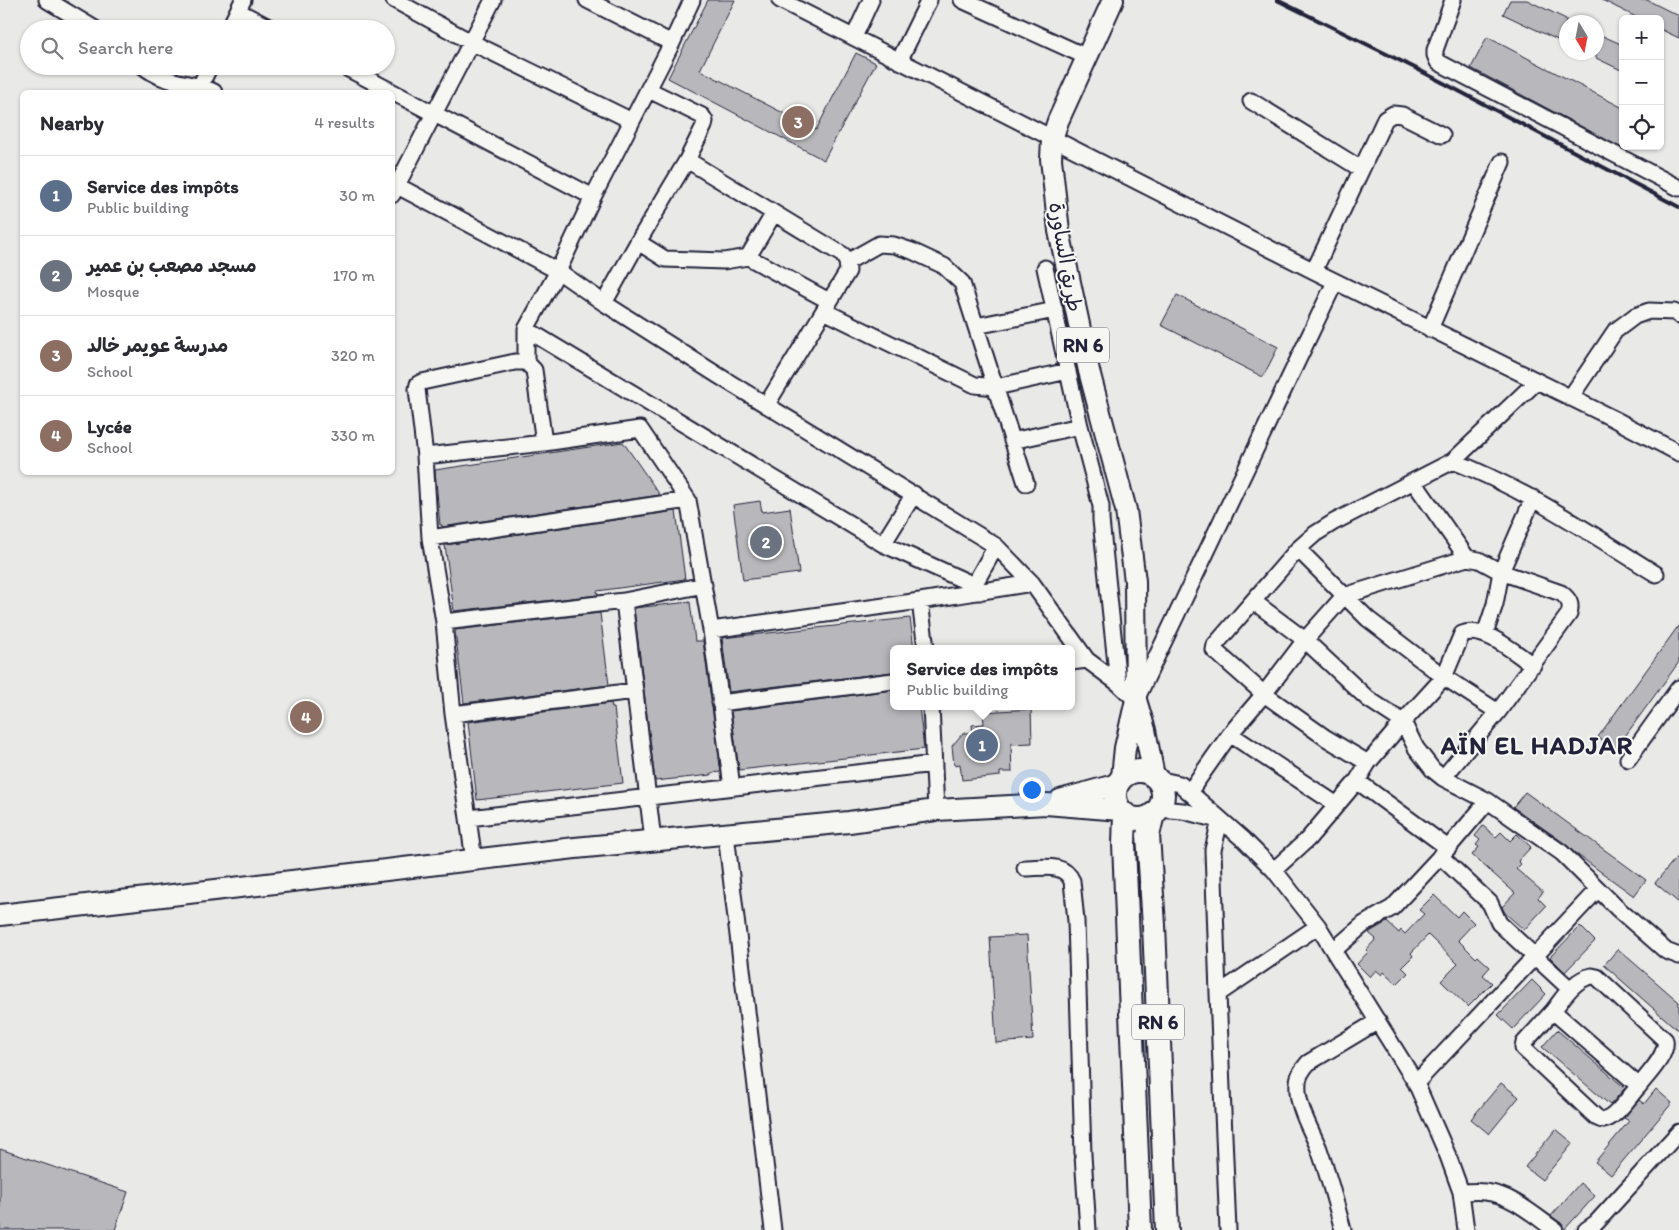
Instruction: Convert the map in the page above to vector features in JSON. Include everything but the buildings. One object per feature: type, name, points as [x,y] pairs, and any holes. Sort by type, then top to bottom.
[{"type":"highway","points":[[1141,771],[1156,778],[1163,794],[1156,811],[1139,818],[1123,812],[1115,798],[1120,780],[1128,774],[1141,771]]},
{"type":"highway","name":"RN 6","points":[[1156,811],[1148,835],[1167,1230]]},
{"type":"highway","name":"RN 6","points":[[1123,812],[1140,1230]]},
{"type":"main road","name":"طريق الساورة","points":[[1113,0],[1058,121],[1052,139],[1051,159],[1059,231],[1072,299],[1126,510],[1135,581],[1136,700]]},
{"type":"main road","name":"RN 6","points":[[1136,700],[1156,778]]},
{"type":"main road","name":"RN 6","points":[[1120,780],[1136,700]]},
{"type":"main road","points":[[1046,804],[1120,780]]},
{"type":"main road","points":[[0,915],[653,840],[850,822],[936,810],[1046,804],[1123,812]]},
{"type":"street","points":[[47,0],[80,20]]},
{"type":"street","points":[[394,0],[471,42],[632,121]]},
{"type":"street","points":[[395,186],[493,0]]},
{"type":"street","points":[[587,0],[672,43]]},
{"type":"street","points":[[526,362],[526,329],[558,271],[692,0]]},
{"type":"street","points":[[780,0],[1335,282],[1679,453]]},
{"type":"street","points":[[854,37],[871,0]]},
{"type":"street","points":[[898,61],[929,0]]},
{"type":"street","points":[[962,0],[1087,57]]},
{"type":"street","points":[[1454,0],[1435,50],[1438,62],[1679,188]]},
{"type":"street","points":[[232,20],[240,5],[260,20]]},
{"type":"street","points":[[154,75],[177,83],[207,89],[209,75]]},
{"type":"street","points":[[360,75],[388,90]]},
{"type":"street","points":[[604,304],[638,242],[687,160],[704,126],[705,121],[702,116],[649,90]]},
{"type":"street","points":[[395,93],[593,197]]},
{"type":"street","points":[[1251,101],[1361,169]]},
{"type":"street","points":[[1314,271],[1385,119],[1393,114],[1402,115],[1442,135]]},
{"type":"street","points":[[687,160],[843,255],[847,262],[848,271],[767,404]]},
{"type":"street","points":[[1430,329],[1502,162]]},
{"type":"street","points":[[395,189],[558,271],[604,304],[996,546],[1032,583],[1087,660],[1118,683],[1136,700],[1335,282]]},
{"type":"street","points":[[748,256],[774,213]]},
{"type":"street","points":[[638,242],[665,259],[724,261],[748,256],[826,306],[960,379],[975,385],[996,387],[1068,370]]},
{"type":"street","points":[[847,262],[879,244],[894,245],[944,266],[962,283],[1026,483]]},
{"type":"street","points":[[1045,268],[1080,426],[1101,506],[1118,683]]},
{"type":"street","points":[[976,326],[1055,310]]},
{"type":"street","points":[[1570,398],[1615,331],[1635,316],[1649,311],[1674,312],[1679,315]]},
{"type":"street","points":[[526,329],[882,544],[976,588]]},
{"type":"street","points":[[474,860],[453,714],[444,622],[430,538],[418,384],[515,362],[526,362],[534,370],[544,443]]},
{"type":"street","points":[[1368,763],[1326,738],[1264,694],[1215,652],[1214,648],[1298,549],[1315,534],[1334,522],[1452,461],[1537,381]]},
{"type":"street","points":[[1012,441],[1080,426]]},
{"type":"street","points":[[425,456],[544,443],[640,429],[688,500],[711,630],[732,787]]},
{"type":"street","points":[[1452,461],[1472,468],[1533,498],[1656,574]]},
{"type":"street","points":[[1414,482],[1467,558]]},
{"type":"street","points":[[882,544],[914,494]]},
{"type":"street","points":[[1485,634],[1495,604],[1501,572],[1533,498]]},
{"type":"street","points":[[430,538],[688,500]]},
{"type":"street","points":[[976,588],[996,546]]},
{"type":"street","points":[[1298,549],[1368,619],[1444,677],[1498,712]]},
{"type":"street","points":[[1190,791],[1230,734],[1264,694],[1305,640],[1344,596],[1467,558],[1479,560],[1501,572],[1554,589],[1568,598],[1571,604],[1569,614],[1533,665],[1498,712],[1443,778]]},
{"type":"street","points":[[711,630],[920,601],[976,588],[1032,583]]},
{"type":"street","points":[[444,622],[624,601],[704,585]]},
{"type":"street","points":[[1253,600],[1305,640],[1368,699],[1403,722],[1416,748],[1433,770],[1443,778],[1488,801],[1562,853],[1598,889],[1666,951],[1679,956]]},
{"type":"street","points":[[624,601],[653,840]]},
{"type":"street","points":[[920,601],[926,645]]},
{"type":"street","points":[[1274,870],[1308,839],[1357,782],[1368,763],[1444,677],[1462,634],[1473,631],[1485,634],[1533,665]]},
{"type":"street","points":[[1075,662],[1087,660]]},
{"type":"street","points":[[720,704],[890,681]]},
{"type":"street","points":[[1628,759],[1679,688]]},
{"type":"street","points":[[453,714],[634,691]]},
{"type":"street","points":[[931,710],[936,810]]},
{"type":"street","points":[[1230,734],[1337,805]]},
{"type":"street","points":[[469,818],[934,764]]},
{"type":"street","points":[[1156,778],[1180,784],[1190,791],[1244,840],[1274,870],[1318,926],[1416,1083],[1448,1156],[1461,1192],[1466,1230]]},
{"type":"street","points":[[1357,782],[1444,852],[1490,903],[1499,923],[1570,989]]},
{"type":"street","points":[[1334,950],[1364,924],[1392,908],[1488,801]]},
{"type":"street","points":[[1156,811],[1183,811],[1220,820]]},
{"type":"street","points":[[1220,820],[1214,850],[1228,1230]]},
{"type":"street","points":[[726,834],[773,1230]]},
{"type":"street","points":[[1024,868],[1058,867],[1070,876],[1072,881],[1076,921],[1082,1155],[1088,1230]]},
{"type":"street","points":[[1416,1083],[1598,889]]},
{"type":"street","points":[[1218,994],[1318,926]]},
{"type":"street","points":[[1592,976],[1597,977],[1665,1040],[1666,1044],[1663,1054],[1639,1086],[1613,1116],[1604,1120],[1598,1119],[1523,1048],[1524,1042],[1570,989],[1580,980],[1592,976]]},
{"type":"street","points":[[1552,1011],[1639,1086]]},
{"type":"street","points":[[1343,1230],[1319,1150],[1304,1113],[1298,1092],[1298,1082],[1300,1072],[1308,1063],[1378,1021]]},
{"type":"street","points":[[1596,1228],[1679,1132]]},
{"type":"street","points":[[1461,1192],[1486,1192],[1499,1195],[1520,1205],[1555,1230]]},
{"type":"railway","points":[[1277,0],[1417,69],[1679,207]]},
{"type":"place","name":"مدرسة عويمر خالد","points":[[798,122]]},
{"type":"place","name":"مسجد مصعب بن عمير","points":[[766,542]]},
{"type":"place","name":"Lycée","points":[[306,717]]},
{"type":"place","name":"Service des impôts","points":[[982,745]]},
{"type":"district","name":"AÏN EL HADJAR","points":[[1537,745]]}]
